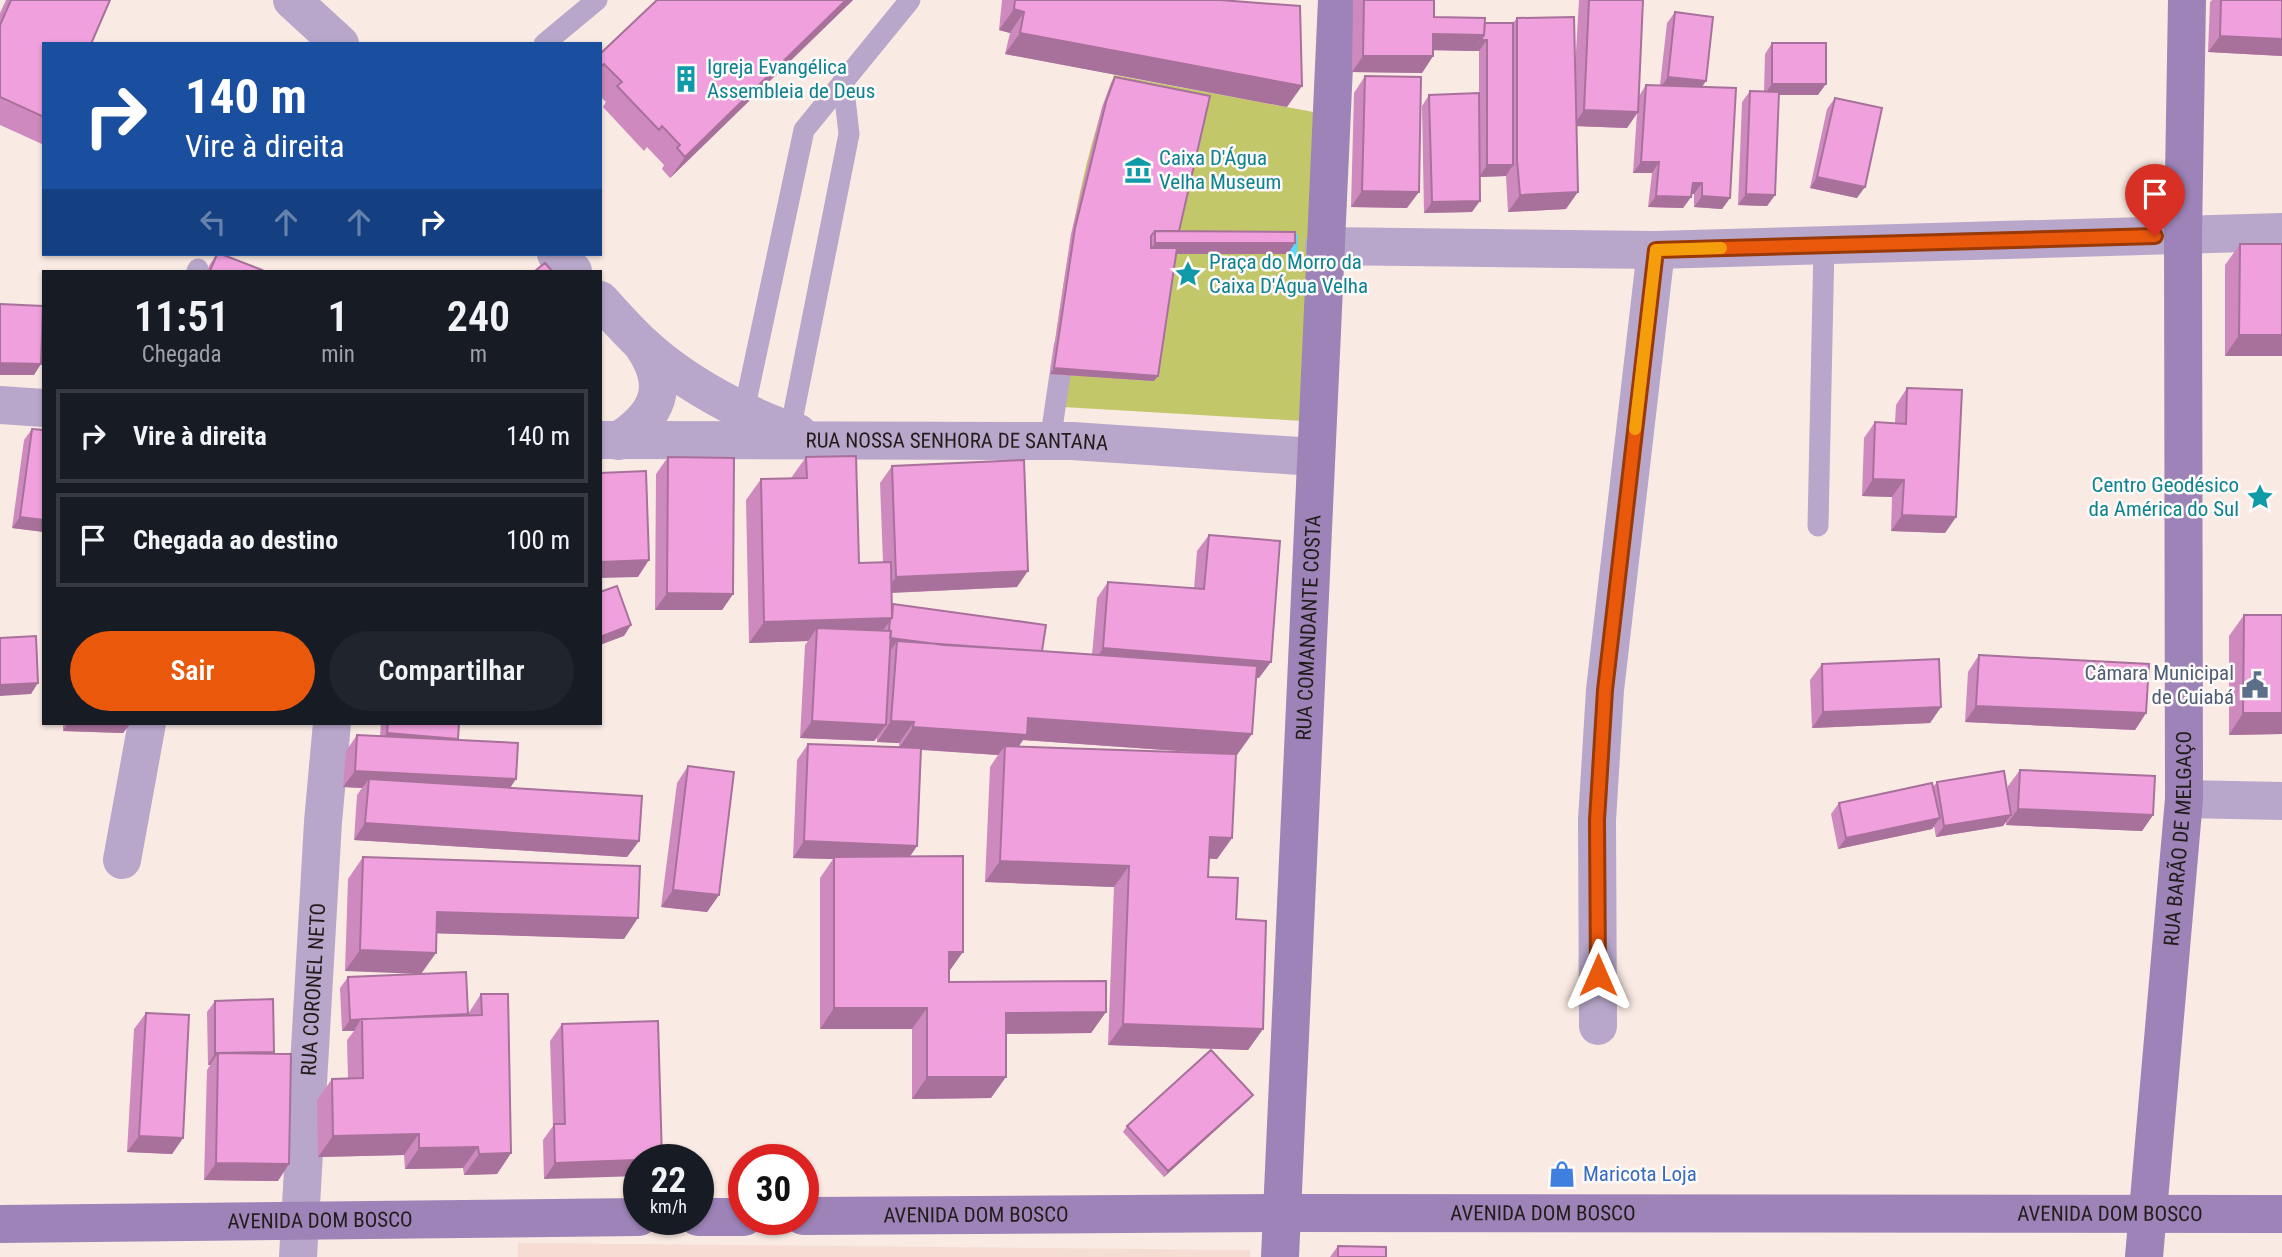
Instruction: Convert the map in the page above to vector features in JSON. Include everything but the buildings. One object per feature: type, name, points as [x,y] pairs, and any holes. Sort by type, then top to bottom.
[{"type":"street","name":"RUA COMANDANTE COSTA","points":[[1280,1257],[1337,0]]},
{"type":"street","name":"RUA BARÃO DE MELGAÇO","points":[[2144,1257],[2184,799],[2183,235],[2187,0]]},
{"type":"street","points":[[309,6],[338,42]]},
{"type":"street","points":[[1324,246],[1656,250],[2282,232]]},
{"type":"street","points":[[1598,1026],[1597,820],[1605,690],[1656,250]]},
{"type":"street","points":[[558,256],[571,270]]},
{"type":"street","points":[[602,302],[643,346],[707,392],[744,411],[807,436]]},
{"type":"street","points":[[609,440],[643,421],[655,402],[657,370],[643,346]]},
{"type":"street","points":[[0,405],[42,408]]},
{"type":"street","name":"RUA NOSSA SENHORA DE SANTANA","points":[[609,440],[807,436],[1072,441],[1315,457]]},
{"type":"street","points":[[122,860],[147,725]]},
{"type":"street","name":"RUA CORONEL NETO","points":[[298,1257],[323,822],[332,725]]},
{"type":"street","points":[[2184,799],[2282,801]]},
{"type":"street","name":"AVENIDA DOM BOSCO","points":[[819,1216],[1282,1213],[2282,1214]]},
{"type":"street","name":"AVENIDA DOM BOSCO","points":[[0,1224],[623,1217]]},
{"type":"lane","points":[[546,42],[597,0]]},
{"type":"lane","points":[[744,411],[804,130],[910,0]]},
{"type":"lane","points":[[807,436],[849,134],[843,81]]},
{"type":"lane","points":[[1818,526],[1824,246]]},
{"type":"lane","points":[[1050,442],[1067,328]]},
{"type":"shaded area","points":[[518,1243],[1250,1250],[1250,1257],[518,1257]]},
{"type":"green space","name":"Praça do Morro da Caixa D'Água Velha","points":[[1114,75],[1319,113],[1303,421],[1046,406],[1079,197],[1100,115]]},
{"type":"water","points":[[1263,233],[1298,234],[1297,264],[1288,264],[1287,243]]},
{"type":"slow traffic","points":[[1635,429],[1656,250],[1721,248]]},
{"type":"place","name":"Igreja Evangélica Assembleia de Deus","points":[[686,79]]},
{"type":"place","name":"Caixa D'Água Velha Museum","points":[[1138,170]]},
{"type":"place","name":"Praça do Morro da Caixa D'Água Velha","points":[[1188,274]]},
{"type":"place","name":"Centro Geodésico da América do Sul","points":[[2260,497]]},
{"type":"place","name":"Câmara Municipal de Cuiabá","points":[[2255,685]]},
{"type":"place","name":"Maricota Loja","points":[[1562,1174]]},
{"type":"route","points":[[1598,975],[1597,820],[1605,690],[1656,250],[2155,236]]}]
